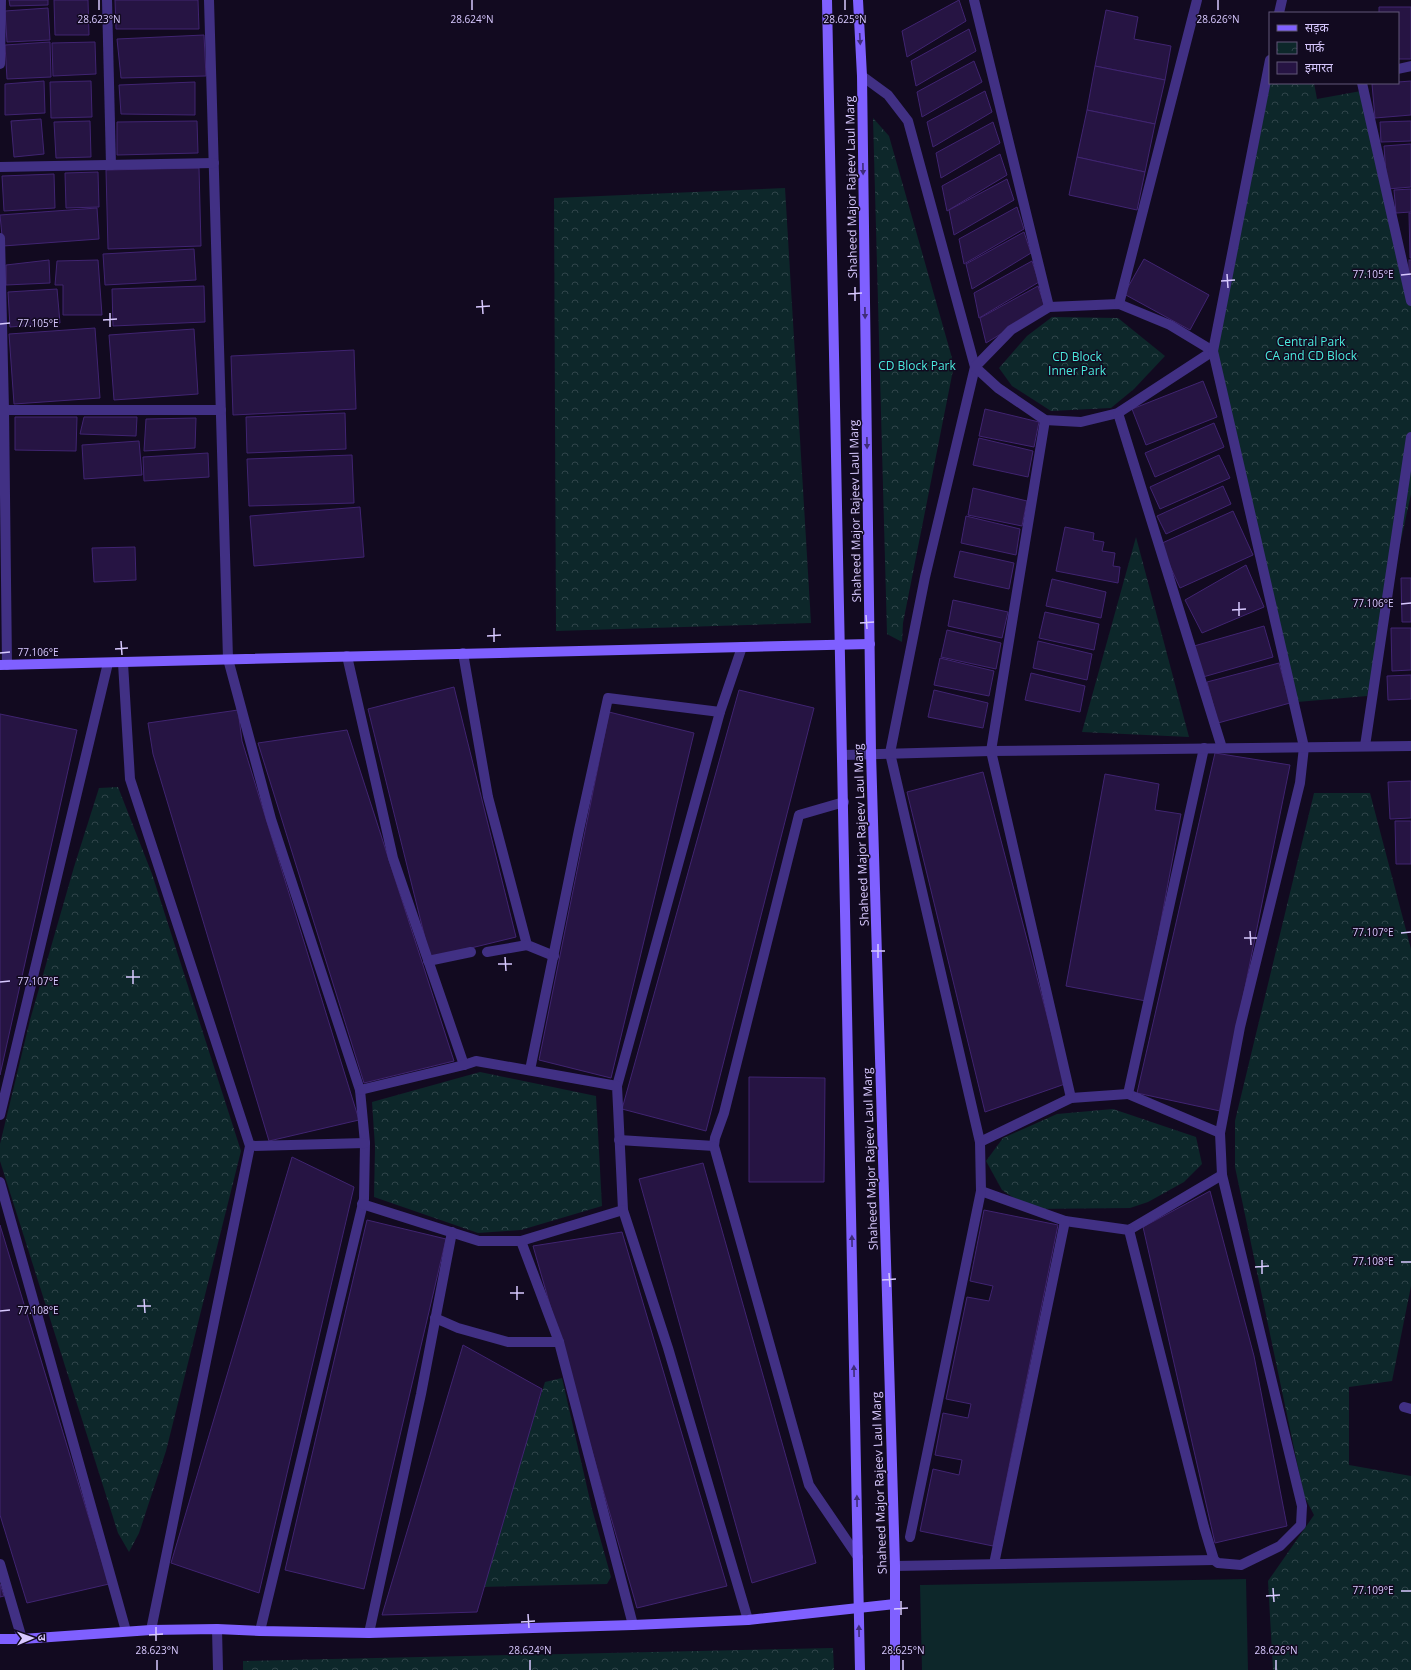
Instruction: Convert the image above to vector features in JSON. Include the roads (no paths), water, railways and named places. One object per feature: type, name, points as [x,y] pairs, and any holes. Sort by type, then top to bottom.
[{"type":"street","points":[[0,64],[1,0]]},
{"type":"street","points":[[107,0],[111,165]]},
{"type":"street","points":[[209,0],[228,658],[271,819],[360,1090],[365,1143],[364,1199],[260,1632]]},
{"type":"street","name":"Shaheed Major Rajeev Laul Marg","points":[[827,0],[841,644],[860,1670]]},
{"type":"street","name":"Shaheed Major Rajeev Laul Marg","points":[[858,0],[862,76],[872,753],[895,1566],[895,1670]]},
{"type":"street","points":[[974,0],[1049,307]]},
{"type":"street","points":[[1119,304],[1197,0]]},
{"type":"street","points":[[1279,12],[1282,0]]},
{"type":"street","points":[[1129,1230],[1204,1527],[1214,1560],[1218,1564],[1241,1565],[1280,1546],[1301,1525],[1302,1506],[1222,1175],[1220,1133],[1240,1027],[1300,783],[1304,747],[1213,351],[1269,65]]},
{"type":"street","points":[[1399,69],[1411,66]]},
{"type":"street","points":[[862,76],[888,95],[908,121],[975,367],[925,577],[890,753],[980,1142],[981,1191],[910,1537]]},
{"type":"street","points":[[1362,84],[1411,301]]},
{"type":"street","points":[[0,167],[214,163]]},
{"type":"street","points":[[0,238],[4,665],[123,663],[228,658],[870,644]]},
{"type":"street","points":[[975,367],[1012,330],[1049,307],[1119,304],[1170,324],[1213,351]]},
{"type":"street","points":[[975,367],[998,388],[1045,420],[1081,422],[1118,413],[1213,351]]},
{"type":"street","points":[[2,410],[221,410]]},
{"type":"street","points":[[1118,413],[1222,748]]},
{"type":"street","points":[[1045,420],[991,751],[1071,1098]]},
{"type":"street","points":[[1365,746],[1411,436]]},
{"type":"street","points":[[742,647],[720,712],[617,1086],[623,1210],[668,1348],[748,1620]]},
{"type":"street","points":[[463,653],[488,797],[527,945]]},
{"type":"street","points":[[347,656],[393,858],[464,1065]]},
{"type":"street","points":[[0,1115],[108,663]]},
{"type":"street","points":[[123,663],[130,779],[250,1146],[150,1630]]},
{"type":"street","points":[[530,1070],[608,698],[720,712]]},
{"type":"street","points":[[843,755],[872,753],[991,751],[1411,746]]},
{"type":"street","points":[[1128,1094],[1204,748]]},
{"type":"street","points":[[844,802],[799,815],[724,1113],[715,1138],[714,1146],[809,1485],[858,1557]]},
{"type":"street","points":[[487,952],[527,945],[554,956]]},
{"type":"street","points":[[428,961],[471,952]]},
{"type":"street","points":[[360,1090],[464,1065],[476,1060],[617,1086]]},
{"type":"street","points":[[980,1142],[1071,1098],[1128,1094],[1220,1133]]},
{"type":"street","points":[[619,1140],[714,1146]]},
{"type":"street","points":[[250,1146],[365,1143]]},
{"type":"street","points":[[981,1191],[1065,1221],[1129,1230],[1222,1175]]},
{"type":"street","points":[[0,1182],[126,1631]]},
{"type":"street","points":[[362,1204],[479,1241],[521,1241],[623,1210]]},
{"type":"street","points":[[994,1564],[1065,1221]]},
{"type":"street","points":[[369,1633],[419,1401],[452,1232]]},
{"type":"street","points":[[521,1241],[559,1342],[633,1625]]},
{"type":"street","points":[[435,1318],[458,1328],[508,1342],[559,1342]]},
{"type":"street","points":[[895,1566],[1214,1560]]},
{"type":"street","points":[[0,1564],[22,1639]]},
{"type":"street","points":[[0,1639],[22,1639],[150,1630],[217,1629],[260,1632],[369,1633],[633,1625],[748,1620],[895,1604]]},
{"type":"street","points":[[217,1629],[218,1670]]},
{"type":"park label","name":"Central Park CA and CD Block","points":[[1311,348]]},
{"type":"park label","name":"CD Block Inner Park","points":[[1077,363]]},
{"type":"park label","name":"CD Block Park","points":[[917,365]]}]
